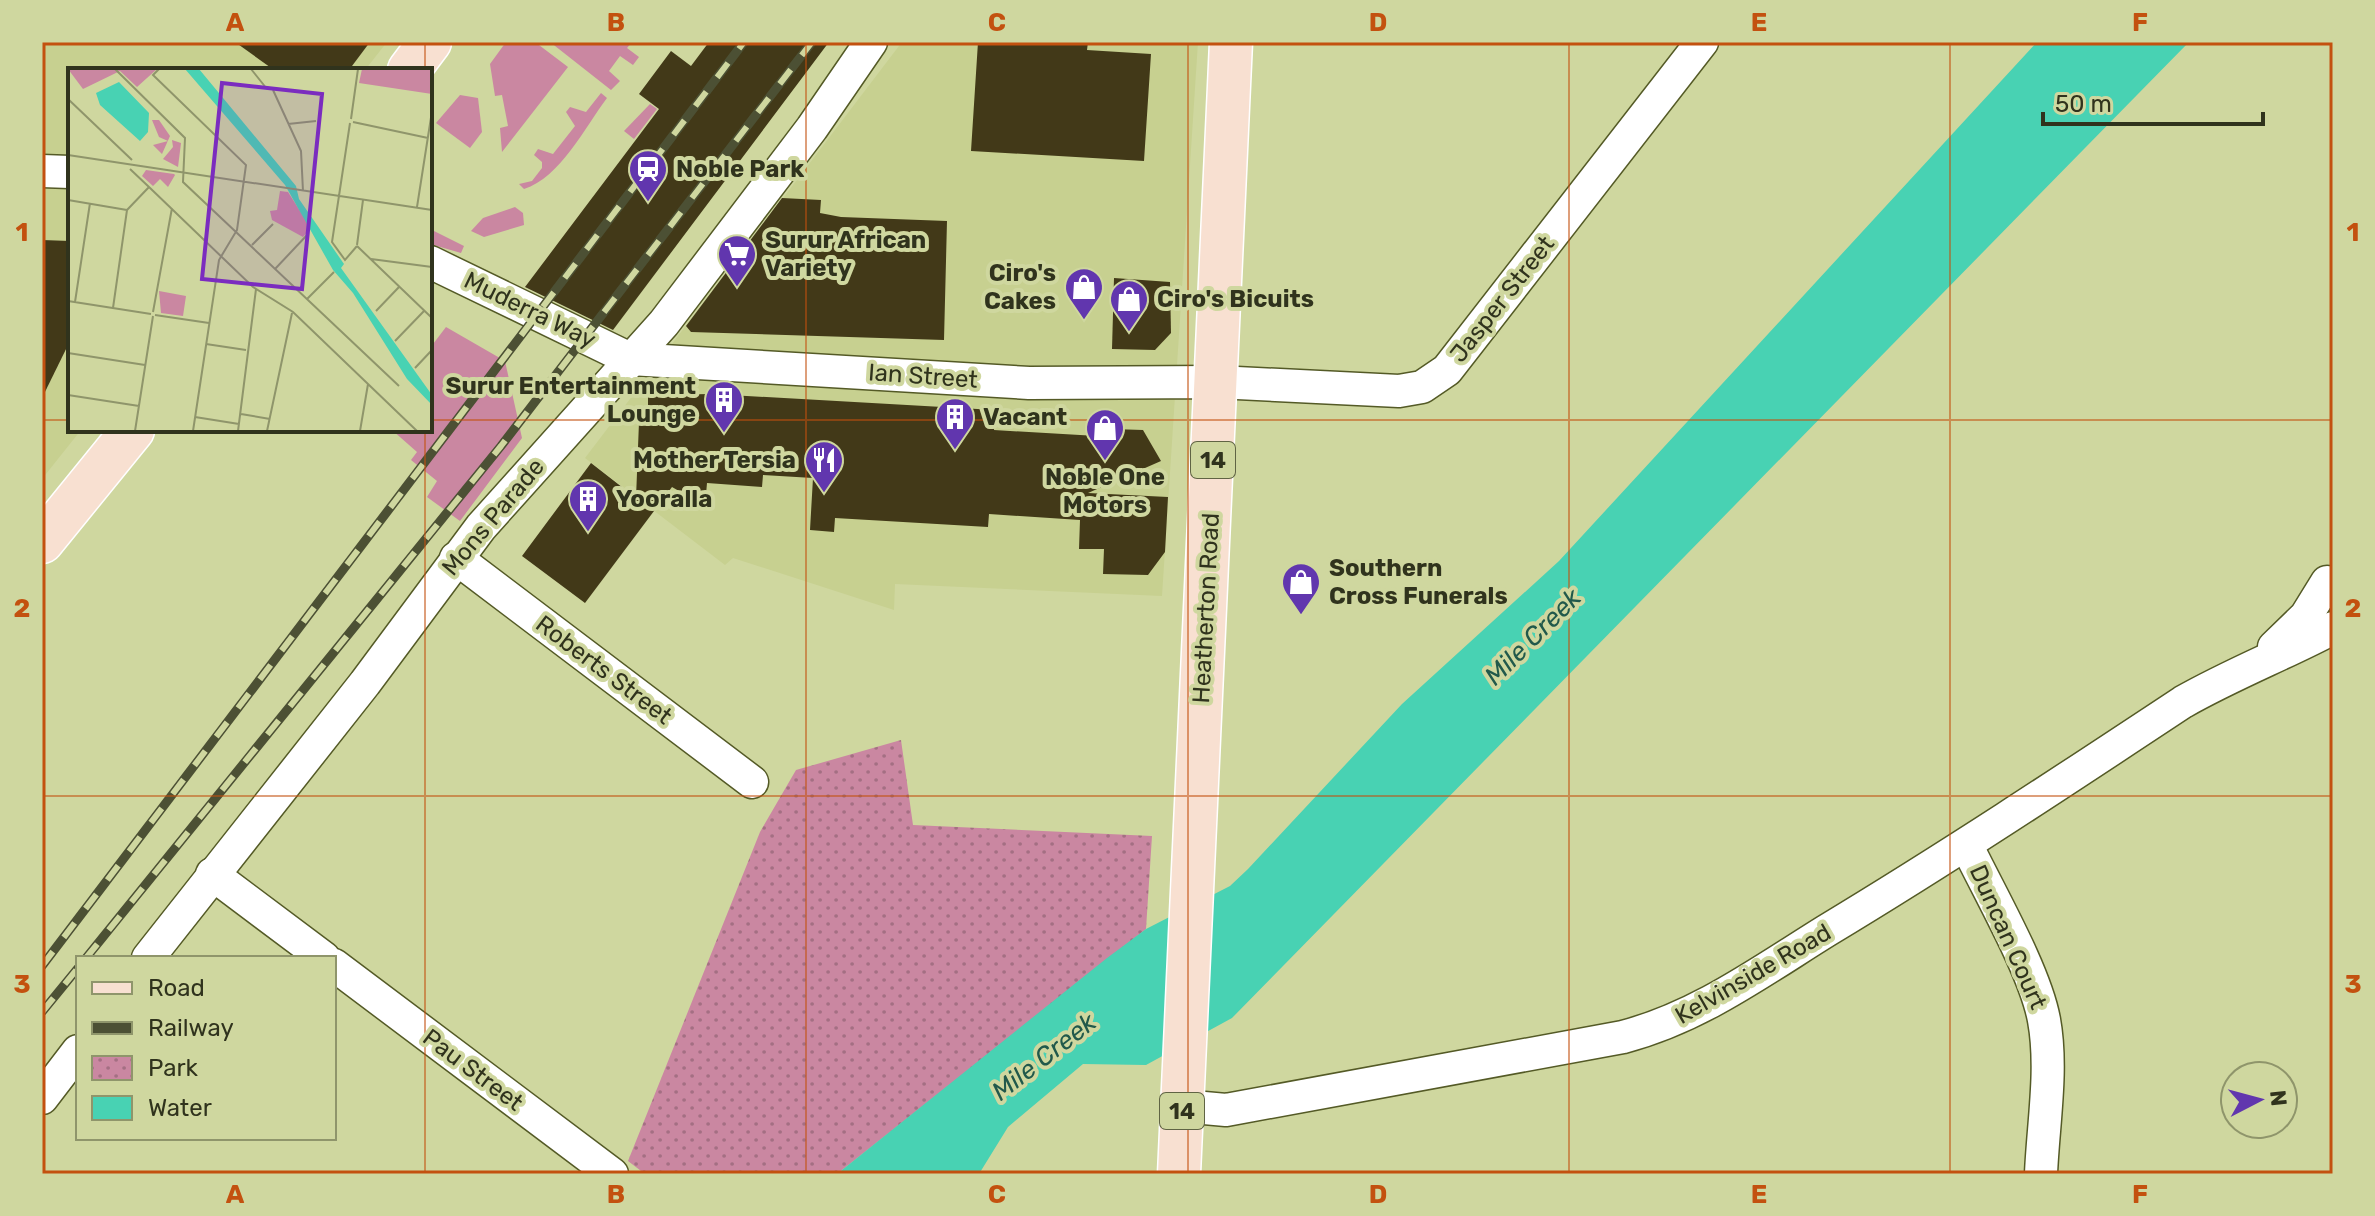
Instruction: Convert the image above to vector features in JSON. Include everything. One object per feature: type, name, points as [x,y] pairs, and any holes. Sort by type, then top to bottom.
[{"type":"main road","points":[[410,68],[430,42]]},
{"type":"main road","name":"Heatherton Road","points":[[1179,1174],[1231,42]]},
{"type":"main road","points":[[42,542],[131,432]]},
{"type":"street","name":"Mons Parade","points":[[150,956],[365,683],[456,558],[664,323],[787,162],[871,42]]},
{"type":"street","name":"Jasper Street","points":[[1217,382],[1399,391],[1422,387],[1447,370],[1702,42]]},
{"type":"street","points":[[42,171],[68,172]]},
{"type":"street","name":"Muderra Way","points":[[432,263],[630,359]]},
{"type":"street","name":"Ian Street","points":[[630,359],[1029,383],[1217,382]]},
{"type":"street","name":"Roberts Street","points":[[456,558],[752,782]]},
{"type":"street","name":"Kelvinside Road","points":[[2256,662],[2296,627],[2331,582]]},
{"type":"street","name":"Kelvinside Road","points":[[1182,1106],[1226,1110],[1663,1027],[1712,1004],[1967,846],[2183,702],[2256,662],[2298,648],[2333,628]]},
{"type":"street","name":"Duncan Court","points":[[1967,846],[2032,985],[2044,1018],[2047,1042],[2041,1174]]},
{"type":"street","points":[[212,874],[321,956]]},
{"type":"street","name":"Pau Street","points":[[336,967],[612,1174]]},
{"type":"street","points":[[42,1098],[76,1054]]},
{"type":"shaded area","points":[[42,42],[387,42],[367,68],[68,68],[68,432],[79,432],[42,479]]},
{"type":"shaded area","points":[[902,42],[1198,42],[1162,596],[895,584],[894,610],[733,558],[725,565],[585,458]]},
{"type":"green space","points":[[506,42],[535,42],[568,67],[502,152],[500,128],[508,126],[502,95],[495,96],[490,64]]},
{"type":"green space","points":[[550,42],[632,42],[627,48],[639,57],[633,65],[620,56],[609,71],[620,81],[611,90]]},
{"type":"green space","points":[[601,93],[607,98],[571,150],[549,174],[524,189],[519,184],[532,181],[542,168],[542,162],[534,155],[538,149],[553,154],[575,126],[566,112],[570,107],[586,112]]},
{"type":"green space","points":[[460,95],[478,98],[482,132],[470,148],[436,123]]},
{"type":"green space","points":[[650,104],[657,109],[634,139],[624,131]]},
{"type":"green space","points":[[515,207],[523,213],[524,225],[484,237],[471,231],[483,218]]},
{"type":"green space","points":[[432,230],[464,246],[461,253],[432,245]]},
{"type":"green space","points":[[446,327],[505,361],[522,438],[460,521],[427,497],[437,481],[411,460],[417,452],[394,432],[432,432],[432,345]]},
{"type":"green space","points":[[901,740],[913,825],[1152,836],[1146,929],[837,1174],[645,1174],[628,1161],[760,832],[796,770]]},
{"type":"water","name":"Mile Creek","points":[[2037,42],[2189,42],[1232,1018],[1146,1065],[1083,1064],[1008,1127],[979,1174],[837,1174],[1146,929],[1230,886],[1402,704],[1559,561]]},
{"type":"building","points":[[235,42],[370,42],[350,68],[271,68]]},
{"type":"building","name":"Noble Park","points":[[709,42],[829,42],[613,330],[525,287],[659,109],[639,94],[671,51],[691,66]]},
{"type":"building","points":[[978,42],[1088,42],[1087,50],[1151,54],[1144,161],[971,151]]},
{"type":"building","points":[[782,198],[821,200],[820,213],[841,217],[947,221],[944,340],[691,332],[686,326]]},
{"type":"building","points":[[42,240],[68,241],[68,345],[42,398]]},
{"type":"building","points":[[1114,278],[1170,282],[1171,333],[1155,350],[1112,349]]},
{"type":"building","points":[[712,394],[995,410],[994,430],[1097,436],[1112,429],[1143,430],[1161,461],[1088,493],[1168,497],[1165,552],[1148,575],[1103,574],[1104,549],[1079,549],[1080,520],[989,514],[988,527],[835,518],[834,532],[810,530],[813,478],[763,475],[762,487],[707,483],[705,506],[672,487],[585,603],[522,556],[591,463],[636,498],[639,422],[648,421],[648,395]]},
{"type":"railway","points":[[42,966],[744,42]]},
{"type":"railway","points":[[88,956],[501,446],[812,42]]},
{"type":"railway","points":[[42,1012],[76,970]]},
{"type":"place","name":"Noble Park","points":[[648,203]]},
{"type":"place","name":"Surur African Variety","points":[[737,288]]},
{"type":"place","name":"Ciro's Cakes","points":[[1084,321]]},
{"type":"place","name":"Ciro's Bicuits","points":[[1129,333]]},
{"type":"place","name":"Surur Entertainment Lounge","points":[[724,434]]},
{"type":"place","name":"Vacant","points":[[955,451]]},
{"type":"place","name":"Noble One Motors","points":[[1105,462]]},
{"type":"place","name":"Mother Tersia","points":[[824,494]]},
{"type":"place","name":"Yooralla","points":[[588,533]]},
{"type":"place","name":"Southern Cross Funerals","points":[[1301,616]]}]
